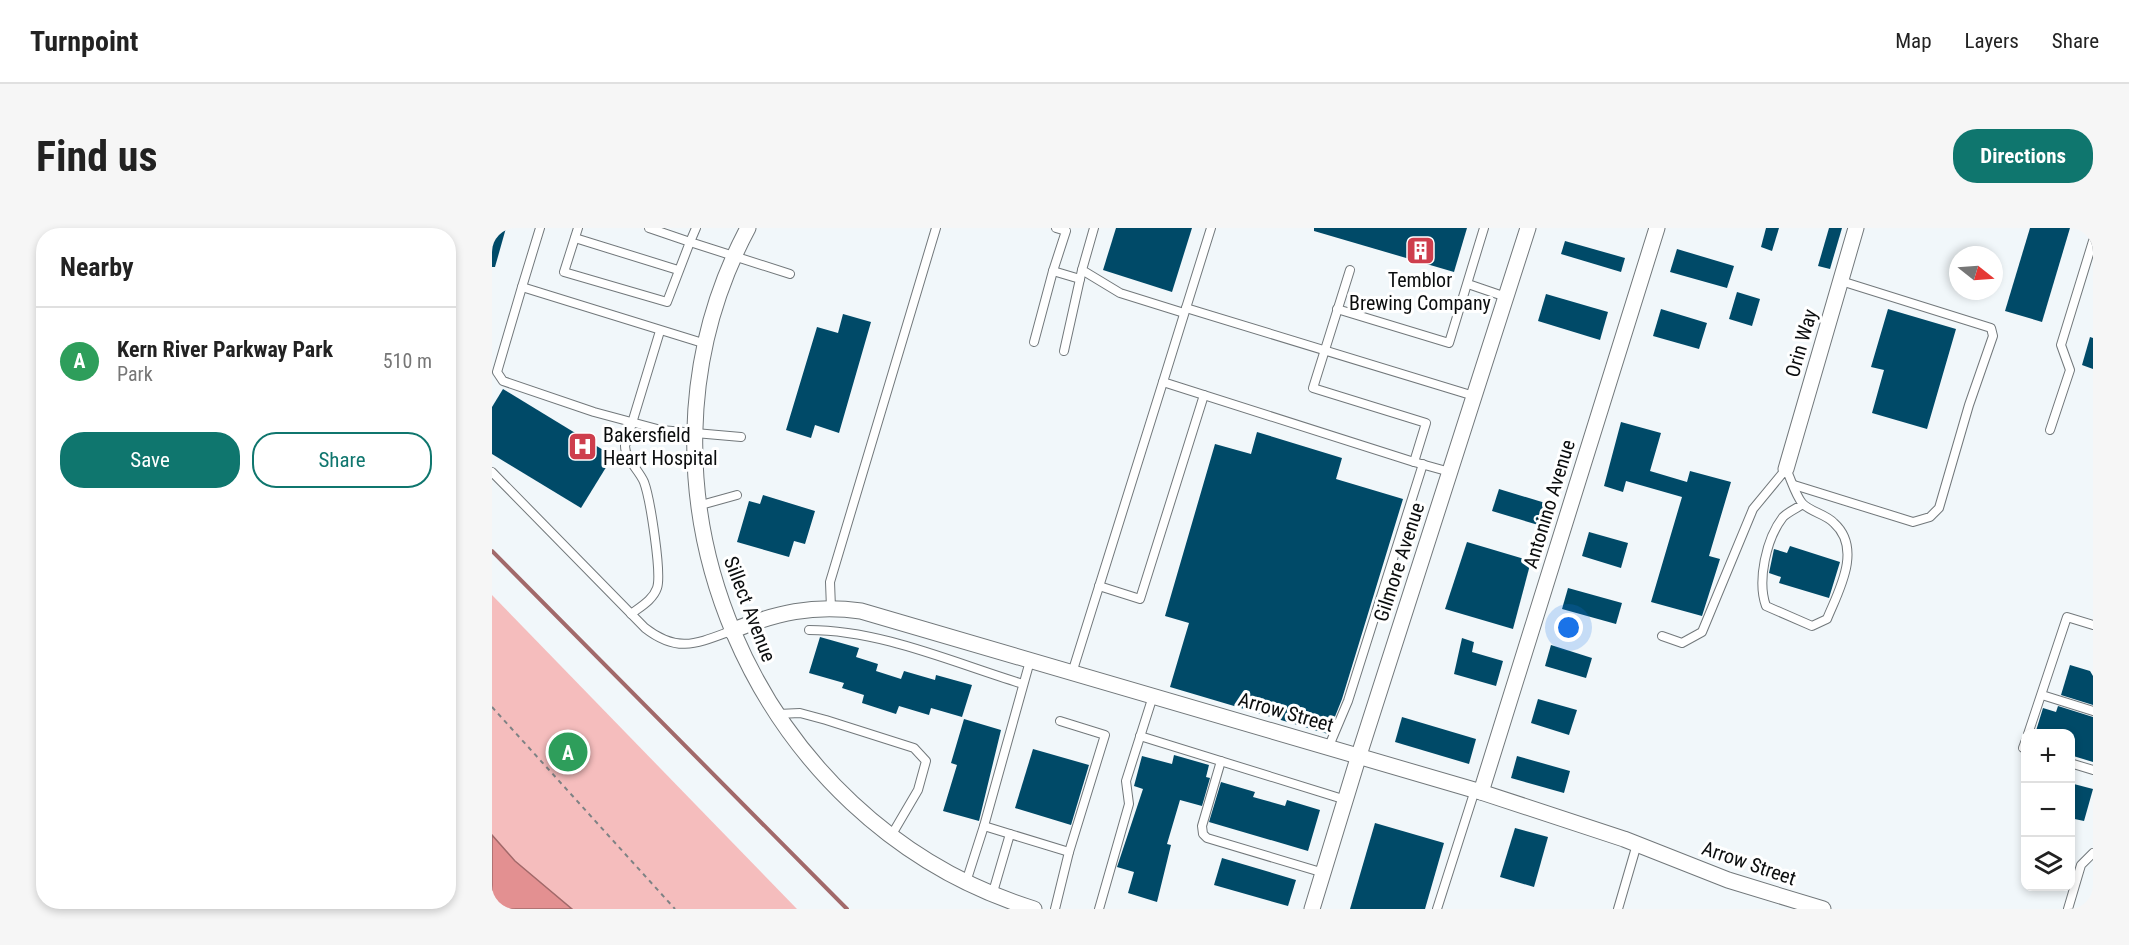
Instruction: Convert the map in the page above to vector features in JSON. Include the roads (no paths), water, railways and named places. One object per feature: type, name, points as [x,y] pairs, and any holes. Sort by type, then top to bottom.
[{"type":"street","name":"Sillect Avenue","points":[[748,228],[735,255],[714,312],[698,395],[696,434],[699,506],[707,555],[731,630],[756,681],[776,714],[827,779],[891,836],[924,859],[992,894],[1034,909]]},
{"type":"street","name":"Gilmore Avenue","points":[[1312,909],[1528,228]]},
{"type":"street","name":"Antonino Avenue","points":[[1478,791],[1657,228]]},
{"type":"street","name":"Orin Way","points":[[1786,469],[1856,228]]},
{"type":"street","name":"Arrow Street","points":[[731,630],[789,611],[831,608],[877,615],[1478,791],[1637,844],[1728,880],[1823,909]]},
{"type":"lane","points":[[540,228],[495,376],[594,412],[662,430],[741,437]]},
{"type":"lane","points":[[578,228],[564,272],[667,302],[696,228]]},
{"type":"lane","points":[[649,228],[790,274]]},
{"type":"lane","points":[[831,608],[830,582],[936,228]]},
{"type":"lane","points":[[1034,342],[1066,231],[1056,228]]},
{"type":"lane","points":[[1064,351],[1094,228]]},
{"type":"lane","points":[[1072,673],[1211,228]]},
{"type":"lane","points":[[1337,309],[1449,343],[1484,228]]},
{"type":"lane","points":[[574,238],[678,270]]},
{"type":"lane","points":[[2050,430],[2070,370],[2061,345],[2093,242]]},
{"type":"lane","points":[[1082,270],[1120,293],[1324,350],[1474,396]]},
{"type":"lane","points":[[1350,270],[1312,388],[1426,423],[1414,462]]},
{"type":"lane","points":[[1053,271],[1080,279]]},
{"type":"lane","points":[[1794,485],[1913,522],[1930,517],[1940,508],[1969,405],[1993,336],[1991,328],[1969,320],[1841,281]]},
{"type":"lane","points":[[1468,284],[1506,297]]},
{"type":"lane","points":[[522,287],[706,344]]},
{"type":"lane","points":[[631,614],[654,596],[659,579],[644,483],[625,452],[660,331]]},
{"type":"lane","points":[[1163,382],[1450,472]]},
{"type":"lane","points":[[1099,586],[1140,598],[1204,395]]},
{"type":"lane","points":[[1329,746],[1348,700],[1423,464]]},
{"type":"lane","points":[[1662,636],[1682,643],[1702,632],[1753,509],[1786,469],[1803,504],[1834,522],[1843,534],[1847,556],[1845,576],[1827,619],[1812,626],[1766,606],[1761,592],[1765,556],[1774,536],[1784,517],[1803,504]]},
{"type":"lane","points":[[492,472],[631,614],[662,642],[680,645],[702,642],[731,630]]},
{"type":"lane","points":[[699,506],[737,495]]},
{"type":"lane","points":[[2030,729],[2067,617],[2093,625]]},
{"type":"lane","points":[[809,630],[835,630],[863,635],[1023,684]]},
{"type":"lane","points":[[966,881],[984,826],[1030,661]]},
{"type":"lane","points":[[2042,695],[2093,711]]},
{"type":"lane","points":[[1099,909],[1129,804],[1126,781],[1153,696]]},
{"type":"lane","points":[[776,714],[800,713],[914,748],[926,761],[918,790],[891,836]]},
{"type":"lane","points":[[1056,909],[1069,852],[1105,735],[1060,721]]},
{"type":"lane","points":[[1140,736],[1346,800]]},
{"type":"lane","points":[[1221,761],[1202,826],[1203,834],[1207,838],[1324,873]]},
{"type":"lane","points":[[2075,765],[2093,770]]},
{"type":"lane","points":[[1437,909],[1478,791]]},
{"type":"lane","points":[[984,826],[1069,852]]},
{"type":"lane","points":[[992,894],[1010,834]]},
{"type":"lane","points":[[1618,909],[1637,844]]},
{"type":"lane","points":[[2068,909],[2081,865],[2093,853]]},
{"type":"waterway","points":[[492,551],[847,909]]},
{"type":"place","name":"Temblor Brewing Company","points":[[1420,250]]},
{"type":"place","name":"Bakersfield Heart Hospital","points":[[582,446]]},
{"type":"place","name":"Kern River Parkway Park","points":[[568,752]]}]
